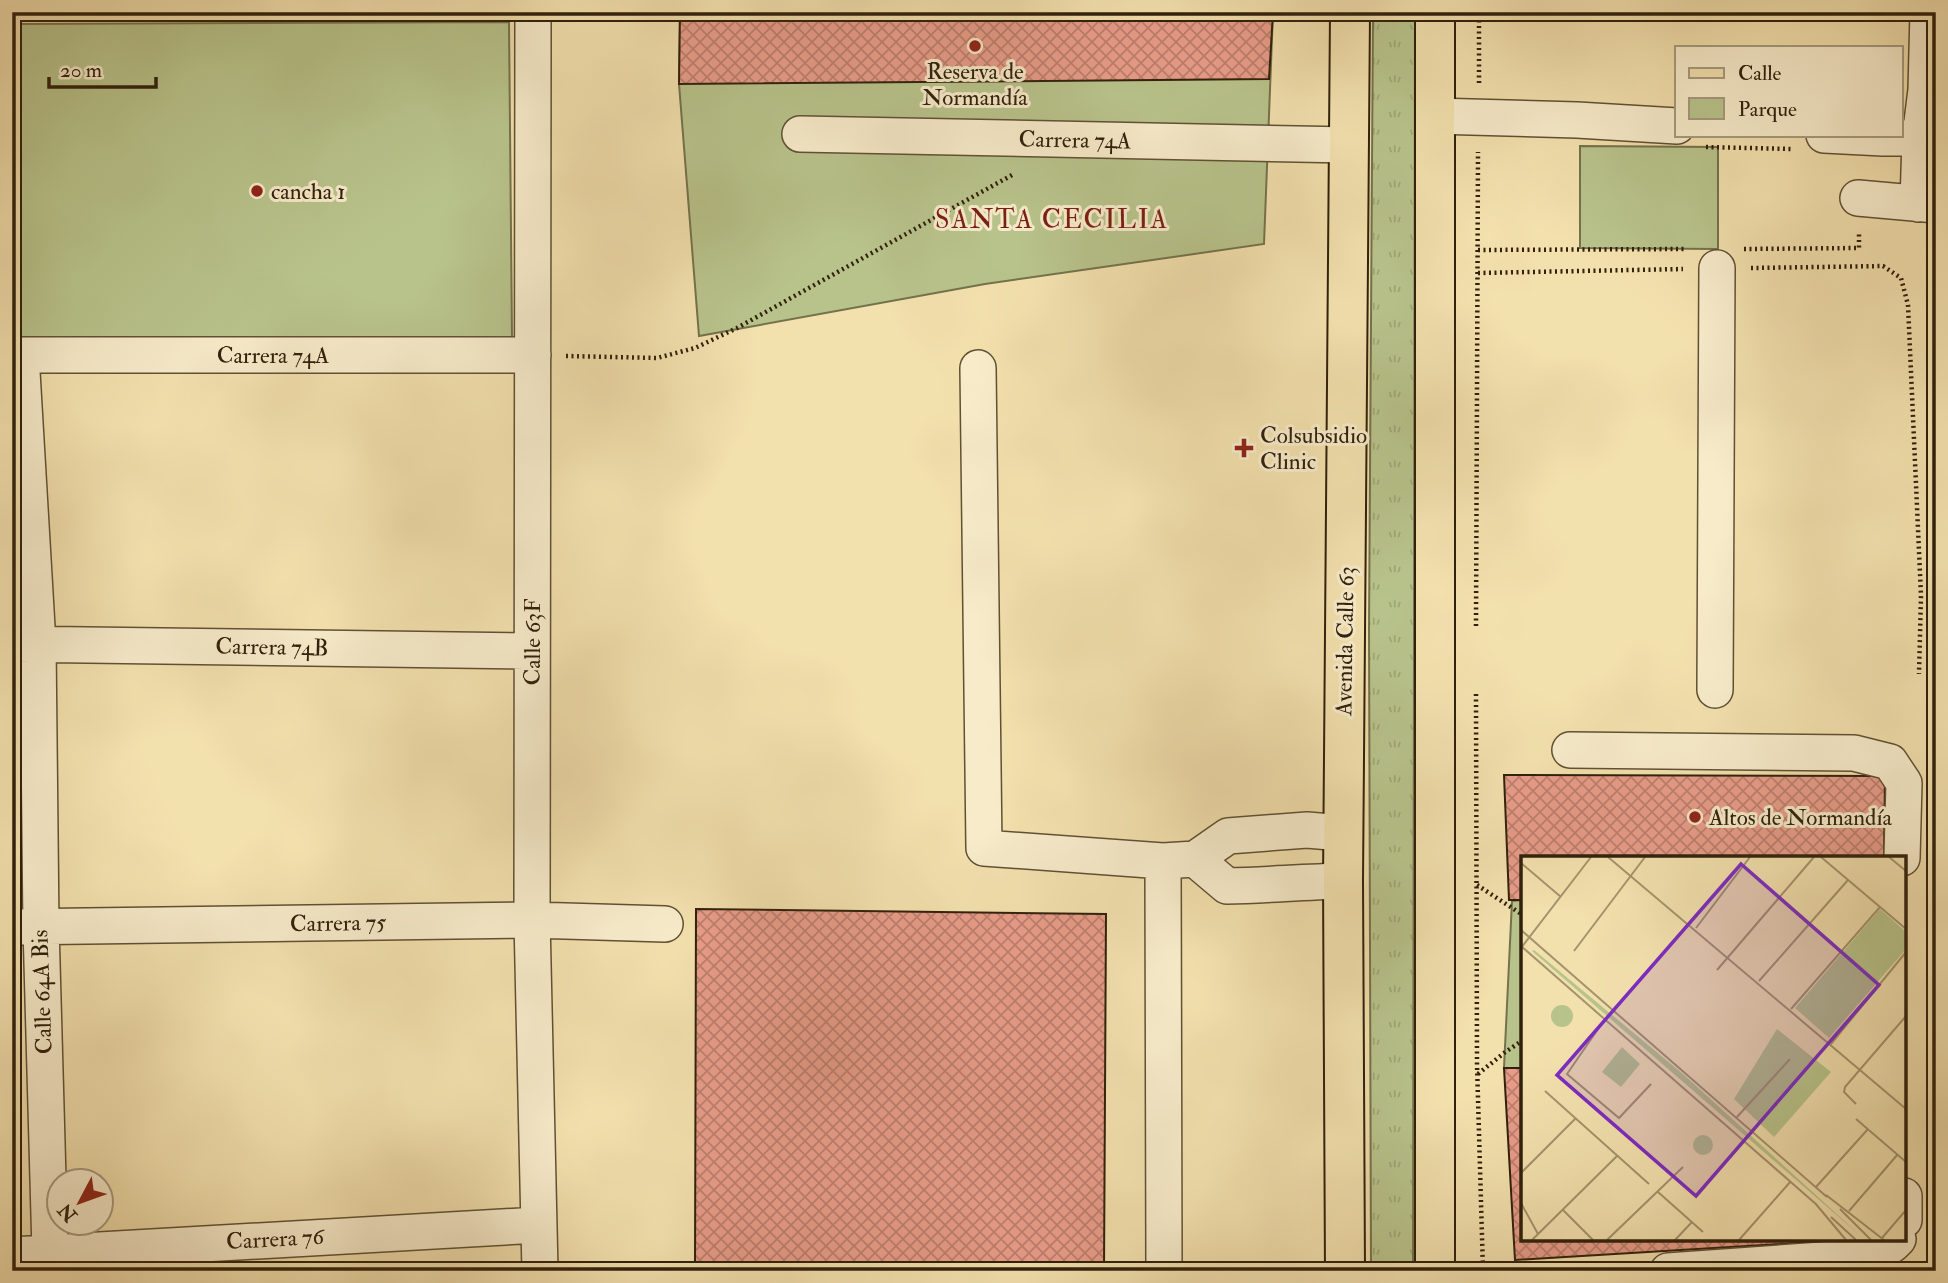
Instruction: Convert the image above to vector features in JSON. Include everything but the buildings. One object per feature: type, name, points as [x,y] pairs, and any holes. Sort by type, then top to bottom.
[{"type":"main road","name":"Avenida Calle 63","points":[[1345,1271],[1343,833],[1350,12]]},
{"type":"main road","points":[[1434,12],[1434,1271]]},
{"type":"street","name":"Calle 63F","points":[[533,12],[532,920],[540,1271]]},
{"type":"street","points":[[1858,198],[1927,204],[1920,138],[1926,90],[1928,12]]},
{"type":"street","points":[[1434,116],[1675,126]]},
{"type":"street","name":"Carrera 74A","points":[[800,134],[1350,145]]},
{"type":"street","points":[[1844,136],[1920,138]]},
{"type":"street","points":[[1713,256],[1715,690]]},
{"type":"street","name":"Carrera 74A","points":[[17,355],[533,355]]},
{"type":"street","name":"Calle 64A Bis","points":[[17,355],[25,644],[26,927],[50,1251]]},
{"type":"street","points":[[978,368],[984,848],[1179,860],[1227,886],[1343,881]]},
{"type":"street","name":"Carrera 74B","points":[[25,644],[532,651]]},
{"type":"street","points":[[1570,750],[1854,753],[1890,762],[1903,783],[1902,856]]},
{"type":"street","points":[[1179,860],[1228,836],[1307,830],[1343,833]]},
{"type":"street","points":[[1164,1271],[1179,860]]},
{"type":"street","name":"Carrera 75","points":[[26,927],[532,920],[665,924]]},
{"type":"street","name":"Carrera 76","points":[[12,1255],[538,1225]]},
{"type":"street","points":[[1668,1271],[1873,1255],[1896,1241]]},
{"type":"path","points":[[1476,635],[1479,12]]},
{"type":"path","points":[[533,355],[657,358],[695,348],[737,328],[1016,173]]},
{"type":"path","points":[[1435,262],[1478,273],[1859,248],[1858,198]]},
{"type":"path","points":[[1435,262],[1478,250],[1713,256],[1883,267],[1900,278],[1909,319],[1920,596],[1919,674]]},
{"type":"path","points":[[1476,686],[1478,1075],[1483,1271]]},
{"type":"path","points":[[1476,884],[1521,914]]},
{"type":"path","points":[[1478,1075],[1521,1041]]},
{"type":"green space","points":[[680,12],[1273,12],[1264,244],[985,284],[699,336],[679,84]]},
{"type":"green space","points":[[1373,12],[1415,12],[1413,1271],[1371,1271],[1369,629]]},
{"type":"green space","points":[[509,22],[512,337],[12,340],[12,24]]},
{"type":"green space","points":[[1580,146],[1718,147],[1718,249],[1580,248]]},
{"type":"green space","points":[[1521,900],[1521,1068],[1504,1068],[1512,901]]},
{"type":"place","name":"Reserva de Normandía","points":[[975,46]]},
{"type":"place","name":"cancha 1","points":[[257,191]]},
{"type":"place","name":"Colsubsidio Clinic","points":[[1244,448]]},
{"type":"place","name":"Altos de Normandía","points":[[1695,817]]},
{"type":"district","name":"SANTA CECILIA","points":[[1052,220]]}]
